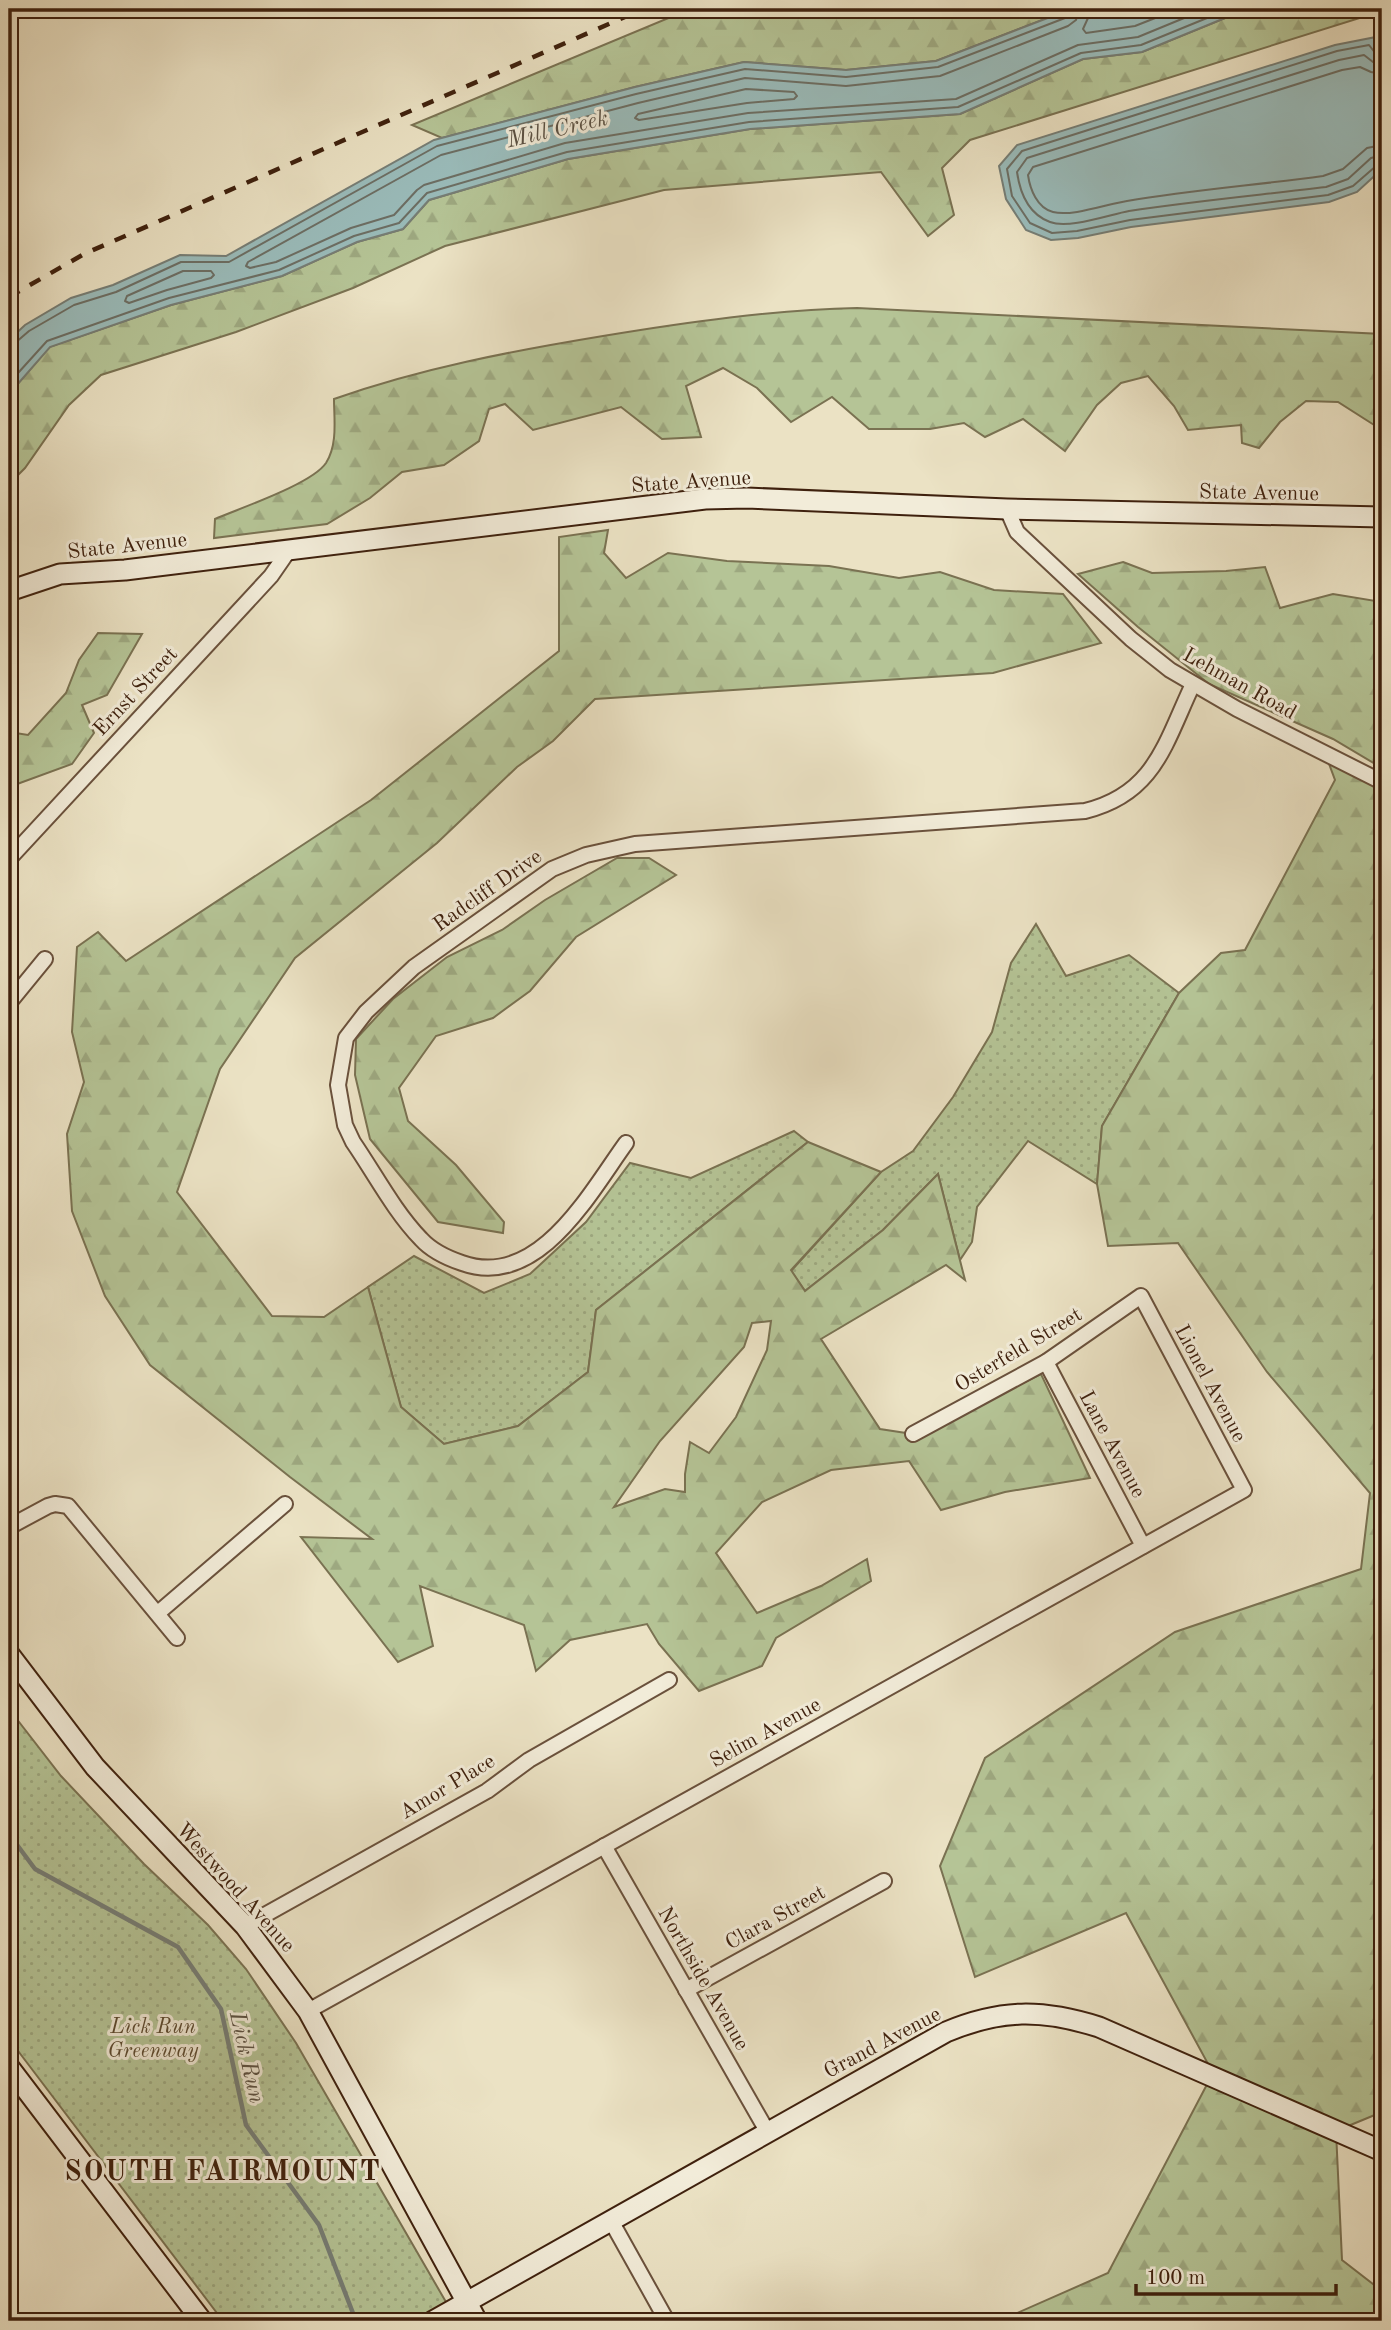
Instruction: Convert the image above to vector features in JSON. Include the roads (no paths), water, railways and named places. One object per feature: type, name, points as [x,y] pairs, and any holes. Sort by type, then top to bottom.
[{"type":"main road","name":"State Avenue","points":[[9,591],[60,574],[125,570],[705,499],[747,498],[1007,509],[1382,517]]},
{"type":"main road","name":"Westwood Avenue","points":[[9,1654],[95,1767],[246,1926],[308,2011],[477,2321]]},
{"type":"main road","name":"Grand Avenue","points":[[433,2321],[946,2032],[982,2018],[1024,2013],[1074,2019],[1099,2027],[1382,2151]]},
{"type":"main road","points":[[9,2067],[202,2321]]},
{"type":"street","name":"Lehman Road","points":[[1007,509],[1017,532],[1131,639],[1193,684],[1382,782]]},
{"type":"street","name":"Ernst Street","points":[[9,859],[271,576],[289,550]]},
{"type":"street","name":"Radcliff Drive","points":[[626,1143],[577,1210],[541,1249],[501,1267],[479,1269],[459,1262],[422,1241],[353,1142],[345,1125],[338,1085],[346,1038],[366,1012],[414,967],[551,869],[586,855],[635,844],[1085,811],[1104,807],[1137,787],[1149,773],[1193,684]]},
{"type":"street","points":[[9,1003],[44,959]]},
{"type":"street","name":"Osterfeld Street","points":[[912,1434],[1046,1362],[1141,1296]]},
{"type":"street","name":"Lionel Avenue","points":[[1141,1296],[1244,1490]]},
{"type":"street","name":"Lane Avenue","points":[[1046,1362],[1143,1546]]},
{"type":"street","name":"Selim Avenue","points":[[308,2011],[1244,1490]]},
{"type":"street","points":[[158,1613],[285,1504]]},
{"type":"street","points":[[9,1527],[48,1506],[68,1506],[177,1638]]},
{"type":"street","name":"Amor Place","points":[[246,1926],[487,1791],[529,1760],[669,1680]]},
{"type":"street","name":"Northside Avenue","points":[[604,1846],[767,2131]]},
{"type":"street","name":"Clara Street","points":[[686,1990],[884,1881]]},
{"type":"street","points":[[610,2219],[667,2321]]},
{"type":"water","name":"Mill Creek","points":[[1071,9],[1247,9],[1142,52],[1083,59],[960,114],[750,129],[568,159],[429,200],[403,229],[357,242],[282,276],[171,305],[50,347],[9,394],[9,340],[25,325],[71,298],[113,285],[180,255],[226,256],[434,140],[635,87],[744,62],[846,70],[936,61]]},
{"type":"water","points":[[1376,37],[1382,59],[1382,169],[1357,192],[1329,202],[1051,240],[1026,230],[1006,199],[999,166],[1017,145],[1335,45]]},
{"type":"waterway","name":"Lick Run","points":[[9,1834],[35,1869],[178,1947],[221,2009],[246,2125],[319,2225],[356,2321]]},
{"type":"railway","points":[[9,297],[84,254],[643,9]]},
{"type":"district","name":"SOUTH FAIRMOUNT","points":[[223,2170]]},
{"type":"park label","name":"Lick Run Greenway","points":[[153,2038]]}]
